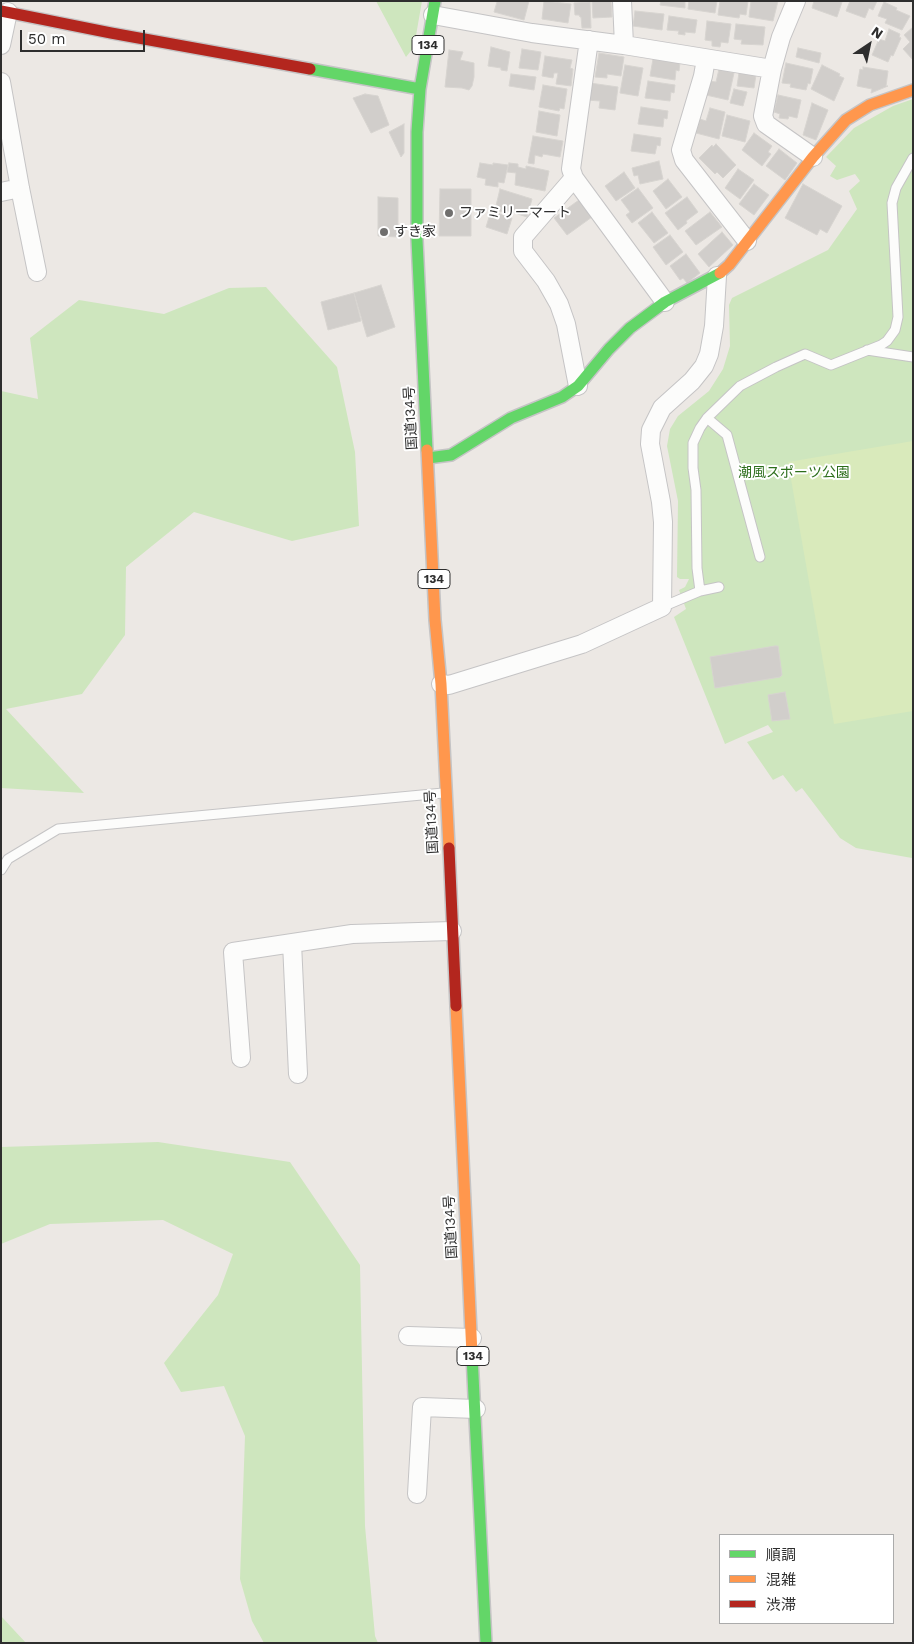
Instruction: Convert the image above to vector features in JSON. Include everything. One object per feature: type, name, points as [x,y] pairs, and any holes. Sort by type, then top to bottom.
[{"type":"main road","name":"国道134号","points":[[434,8],[420,89],[417,132],[417,240],[435,620],[441,684],[486,1643]]},
{"type":"main road","points":[[5,12],[420,89]]},
{"type":"main road","points":[[428,458],[451,455],[511,418],[562,397],[578,386],[620,337],[665,302],[717,276],[729,265],[813,157],[846,120],[870,106],[913,90]]},
{"type":"street","points":[[622,1],[624,45]]},
{"type":"street","points":[[796,1],[781,37],[772,69],[763,116],[766,124],[813,157]]},
{"type":"street","points":[[434,8],[532,33],[624,45],[772,69]]},
{"type":"street","points":[[1,45],[5,12]]},
{"type":"street","points":[[589,40],[571,169],[574,178],[665,302]]},
{"type":"street","points":[[706,59],[703,76],[681,150],[684,160],[747,241]]},
{"type":"street","points":[[1,82],[5,116],[37,272]]},
{"type":"street","points":[[574,178],[523,237],[523,251],[546,281],[560,304],[566,324],[578,386]]},
{"type":"street","points":[[1,192],[20,188]]},
{"type":"street","points":[[441,684],[449,685],[582,644],[662,607],[663,522],[650,444],[650,430],[662,408],[692,381],[704,366],[709,354],[714,326],[717,276]]},
{"type":"street","points":[[241,1058],[233,952],[352,934],[452,931]]},
{"type":"street","points":[[292,943],[298,1074]]},
{"type":"street","points":[[408,1336],[472,1338]]},
{"type":"street","points":[[417,1494],[422,1407],[476,1409]]},
{"type":"lane","points":[[700,591],[697,568],[693,443],[700,428],[707,418],[740,386],[776,366],[805,354],[830,364],[887,341],[895,330],[898,321],[892,210],[896,188],[913,158]]},
{"type":"lane","points":[[867,350],[913,357]]},
{"type":"lane","points":[[707,418],[727,435],[760,557]]},
{"type":"lane","points":[[662,607],[700,591],[719,587]]},
{"type":"lane","points":[[1,870],[8,859],[58,829],[446,793]]},
{"type":"green space","points":[[376,1],[422,1],[414,47],[406,57]]},
{"type":"green space","name":"潮風スポーツ公園","points":[[913,99],[912,858],[856,848],[840,838],[802,788],[796,792],[783,775],[773,780],[747,742],[773,732],[768,725],[725,744],[674,617],[686,609],[679,590],[685,587],[689,579],[677,577],[678,501],[667,446],[670,429],[678,416],[709,391],[723,369],[730,346],[729,305],[732,298],[828,250],[857,209],[849,191],[860,181],[855,174],[837,180],[830,176],[836,166],[826,157],[854,128],[893,106]]},
{"type":"green space","points":[[266,287],[337,367],[355,452],[359,526],[292,541],[194,512],[126,567],[125,635],[82,694],[6,709],[84,793],[1,788],[1,391],[38,399],[30,338],[79,300],[164,314],[229,288]]},
{"type":"green space","points":[[913,441],[913,711],[834,724],[788,462]]},
{"type":"green space","points":[[158,1142],[290,1162],[360,1265],[365,1526],[375,1636],[378,1643],[264,1643],[252,1621],[240,1579],[245,1436],[224,1386],[181,1392],[164,1363],[218,1295],[233,1254],[163,1220],[50,1224],[1,1244],[1,1147]]},
{"type":"green space","points":[[1,1616],[26,1643],[1,1643]]},
{"type":"building","points":[[493,1],[529,1],[524,20],[494,12],[497,2]]},
{"type":"building","points":[[544,1],[571,4],[568,23],[542,19]]},
{"type":"building","points":[[592,1],[611,1],[612,17],[593,18]]},
{"type":"building","points":[[661,1],[685,1],[685,8],[660,5]]},
{"type":"building","points":[[689,1],[717,1],[715,13],[688,9]]},
{"type":"building","points":[[720,1],[748,1],[746,15],[740,14],[739,18],[718,15]]},
{"type":"building","points":[[751,1],[778,1],[773,21],[749,17]]},
{"type":"building","points":[[814,1],[842,2],[837,17],[812,8]]},
{"type":"building","points":[[850,1],[877,1],[873,10],[869,8],[865,18],[846,11]]},
{"type":"building","points":[[590,2],[591,28],[582,28],[581,17],[575,15],[574,3]]},
{"type":"building","points":[[884,2],[910,16],[902,30],[885,23],[887,19],[878,16]]},
{"type":"building","points":[[635,11],[664,14],[662,30],[633,26]]},
{"type":"building","points":[[669,16],[697,20],[695,33],[685,32],[685,35],[678,34],[679,31],[667,30]]},
{"type":"building","points":[[707,21],[731,24],[728,43],[721,42],[720,47],[712,46],[712,41],[705,40]]},
{"type":"building","points":[[736,24],[765,27],[763,45],[741,44],[742,40],[734,39]]},
{"type":"building","points":[[913,27],[913,60],[903,49],[910,42],[904,35]]},
{"type":"building","points":[[889,29],[900,34],[899,37],[901,38],[893,56],[891,55],[888,62],[872,55],[879,39],[885,41]]},
{"type":"building","points":[[491,47],[510,52],[507,71],[488,66]]},
{"type":"building","points":[[798,48],[821,53],[819,63],[796,57]]},
{"type":"building","points":[[522,49],[541,52],[538,70],[519,68]]},
{"type":"building","points":[[449,50],[463,52],[460,60],[474,63],[474,77],[469,90],[445,87]]},
{"type":"building","points":[[599,53],[624,57],[621,76],[607,74],[607,78],[595,77]]},
{"type":"building","points":[[545,56],[572,60],[570,68],[573,69],[571,86],[556,84],[558,73],[554,73],[553,78],[542,76]]},
{"type":"building","points":[[653,59],[680,63],[679,71],[676,70],[675,80],[650,76]]},
{"type":"building","points":[[786,63],[813,69],[810,84],[808,83],[806,90],[790,87],[791,84],[782,83]]},
{"type":"building","points":[[625,65],[643,68],[638,96],[620,93]]},
{"type":"building","points":[[822,65],[844,78],[834,101],[811,89]]},
{"type":"building","points":[[863,67],[888,71],[886,86],[888,86],[871,93],[872,89],[857,86],[860,69],[863,70]]},
{"type":"building","points":[[719,69],[734,73],[728,100],[706,95],[709,81],[716,82]]},
{"type":"building","points":[[739,73],[756,75],[754,88],[737,86]]},
{"type":"building","points":[[511,74],[536,77],[534,90],[509,86]]},
{"type":"building","points":[[648,81],[675,85],[674,93],[671,92],[670,101],[645,98]]},
{"type":"building","points":[[590,83],[618,87],[615,110],[599,108],[600,101],[587,100]]},
{"type":"building","points":[[543,85],[567,89],[564,109],[560,108],[559,111],[539,107]]},
{"type":"building","points":[[734,89],[747,92],[743,106],[730,103]]},
{"type":"building","points":[[365,94],[378,96],[389,125],[371,133],[353,98]]},
{"type":"building","points":[[778,95],[801,100],[797,118],[789,116],[788,119],[779,118],[780,114],[774,112]]},
{"type":"building","points":[[812,103],[828,110],[816,140],[803,135]]},
{"type":"building","points":[[641,107],[668,111],[667,119],[664,118],[663,127],[638,124]]},
{"type":"building","points":[[710,108],[725,112],[719,139],[696,133],[700,119],[706,121]]},
{"type":"building","points":[[539,111],[560,115],[557,136],[536,132]]},
{"type":"building","points":[[727,115],[750,121],[745,142],[722,136]]},
{"type":"building","points":[[404,124],[404,153],[401,157],[389,132]]},
{"type":"building","points":[[754,133],[772,146],[768,152],[771,154],[762,166],[742,150]]},
{"type":"building","points":[[634,134],[661,138],[660,146],[657,145],[655,154],[631,151]]},
{"type":"building","points":[[533,136],[563,141],[560,157],[543,154],[542,157],[535,155],[534,164],[528,163]]},
{"type":"building","points":[[716,144],[736,165],[723,178],[717,172],[715,174],[699,158],[712,145],[713,147]]},
{"type":"building","points":[[779,149],[797,163],[785,180],[766,166]]},
{"type":"building","points":[[659,161],[663,179],[640,184],[638,175],[634,176],[632,168]]},
{"type":"building","points":[[480,163],[508,165],[504,183],[498,182],[498,187],[485,185],[486,179],[477,177]]},
{"type":"building","points":[[509,163],[518,164],[518,167],[526,169],[526,166],[549,171],[545,191],[515,185],[516,173],[507,172]]},
{"type":"building","points":[[738,169],[754,180],[740,199],[725,188]]},
{"type":"building","points":[[624,172],[635,188],[616,201],[605,186]]},
{"type":"building","points":[[668,179],[682,197],[666,209],[653,191]]},
{"type":"building","points":[[754,184],[769,195],[754,215],[739,204]]},
{"type":"building","points":[[803,184],[842,206],[827,233],[820,229],[817,235],[785,218]]},
{"type":"building","points":[[638,188],[653,208],[632,223],[626,215],[630,212],[621,200]]},
{"type":"building","points":[[440,189],[471,189],[471,236],[439,236]]},
{"type":"building","points":[[500,189],[532,199],[527,217],[502,209],[501,212],[495,210]]},
{"type":"building","points":[[378,197],[398,198],[398,237],[378,236]]},
{"type":"building","points":[[687,197],[698,212],[678,230],[665,213]]},
{"type":"building","points":[[579,200],[592,217],[567,235],[554,218]]},
{"type":"building","points":[[491,211],[512,218],[507,234],[486,227]]},
{"type":"building","points":[[652,212],[668,233],[654,243],[638,223]]},
{"type":"building","points":[[710,212],[722,227],[696,245],[685,231]]},
{"type":"building","points":[[722,232],[733,245],[709,267],[698,254]]},
{"type":"building","points":[[670,235],[683,252],[666,265],[653,247]]},
{"type":"building","points":[[686,254],[700,273],[687,283],[683,278],[680,280],[670,266]]},
{"type":"building","points":[[381,285],[395,327],[367,337],[354,293]]},
{"type":"building","points":[[354,293],[361,321],[328,330],[321,302]]},
{"type":"building","points":[[778,646],[782,675],[780,677],[715,688],[710,657]]},
{"type":"building","points":[[785,692],[790,719],[772,721],[768,695]]},
{"type":"traffic: fast","points":[[427,450],[417,240],[417,132],[420,89],[435,1]]},
{"type":"traffic: fast","points":[[310,69],[420,89]]},
{"type":"traffic: fast","points":[[428,458],[451,455],[511,418],[562,397],[578,386],[609,349],[630,328],[665,302],[720,273]]},
{"type":"traffic: fast","points":[[472,1355],[486,1643]]},
{"type":"traffic: slow","points":[[720,273],[729,265],[813,157],[846,120],[870,105],[913,90]]},
{"type":"traffic: slow","points":[[427,450],[449,848]]},
{"type":"traffic: slow","points":[[456,1006],[472,1355]]},
{"type":"traffic: jam","points":[[1,11],[310,69]]},
{"type":"traffic: jam","points":[[449,848],[456,1006]]},
{"type":"place","name":"ファミリーマート","points":[[449,213]]},
{"type":"place","name":"すき家","points":[[384,232]]}]
